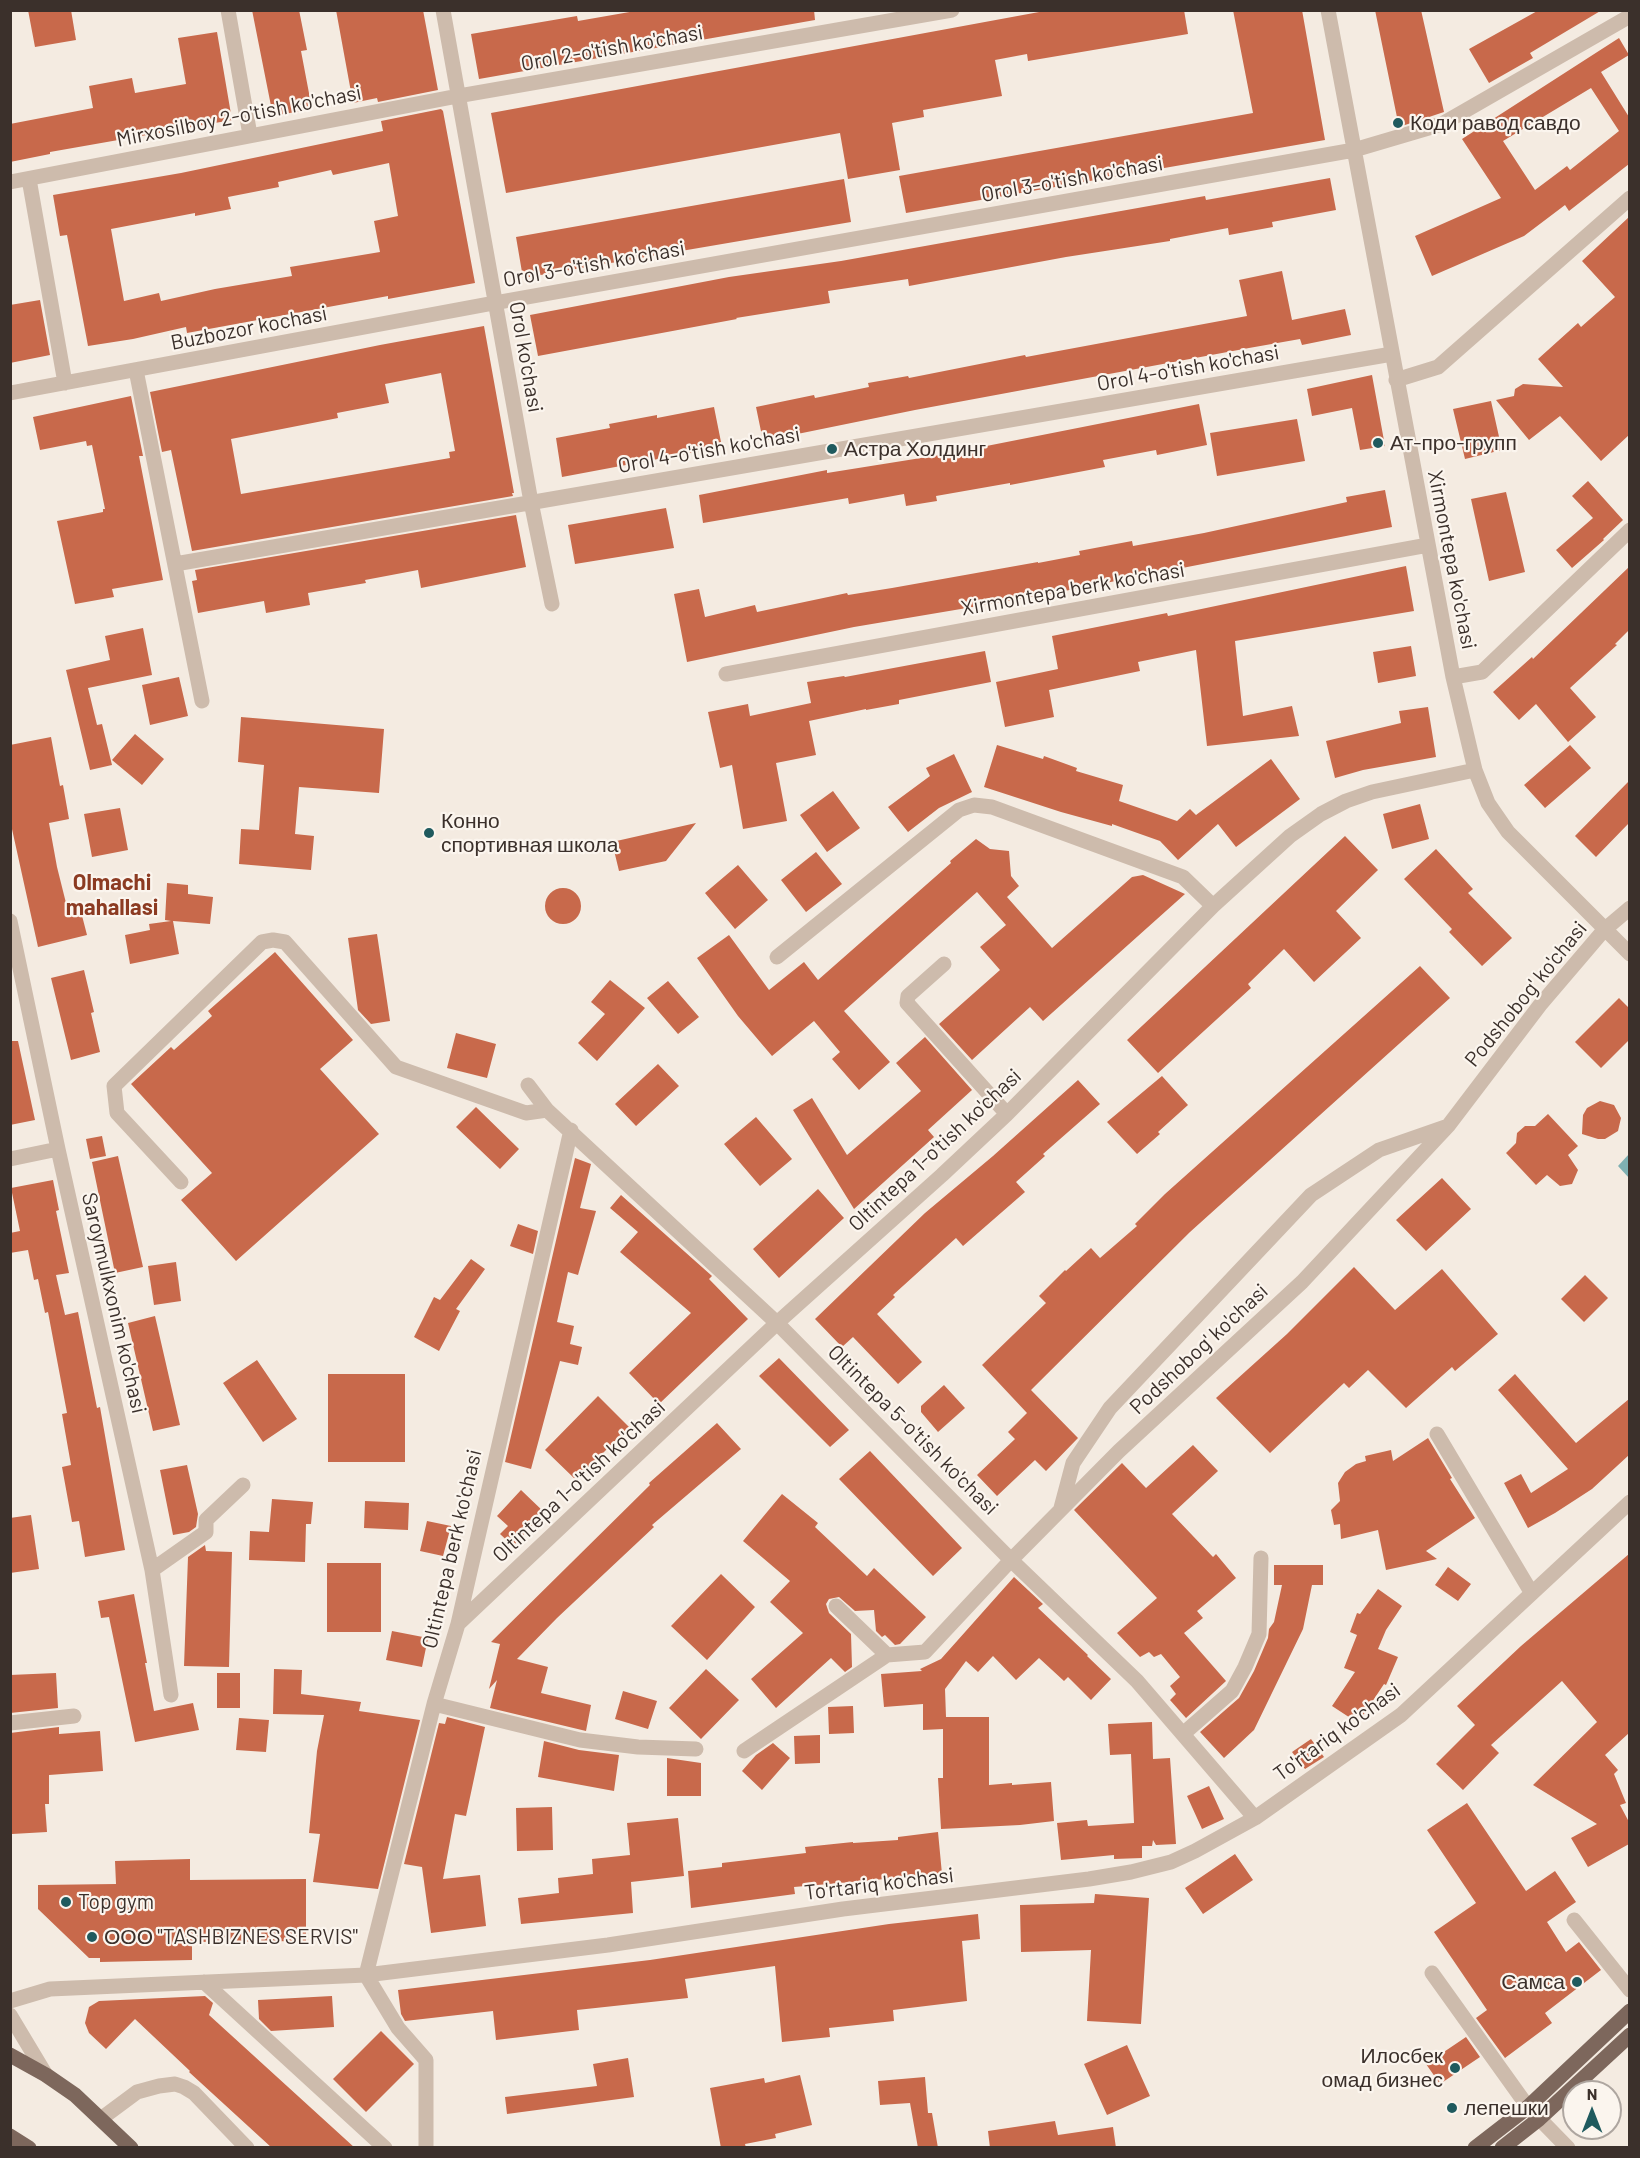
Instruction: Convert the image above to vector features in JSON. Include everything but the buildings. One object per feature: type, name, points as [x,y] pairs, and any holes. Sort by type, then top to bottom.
[{"type":"main road","points":[[1475,2148],[1528,2107],[1629,2011]]},
{"type":"main road","points":[[1502,2148],[1539,2119],[1629,2035]]},
{"type":"main road","points":[[10,2055],[46,2075],[75,2095],[102,2118],[131,2148]]},
{"type":"main road","points":[[10,2136],[29,2148]]},
{"type":"street","points":[[228,10],[250,135]]},
{"type":"street","name":"Orol ko'chasi","points":[[443,10],[494,303],[552,604]]},
{"type":"street","name":"Orol 2-o'tish ko'chasi","points":[[458,96],[952,10]]},
{"type":"street","name":"Xirmontepa ko'chasi","points":[[1328,10],[1453,677],[1474,770],[1488,803],[1508,832],[1629,954]]},
{"type":"street","name":"Orol 3-o'tish ko'chasi","points":[[494,303],[1354,150],[1442,124],[1629,16]]},
{"type":"street","name":"Mirxosilboy 2-o'tish ko'chasi","points":[[10,182],[458,96]]},
{"type":"street","points":[[29,179],[65,383]]},
{"type":"street","points":[[1396,380],[1438,367],[1629,198]]},
{"type":"street","name":"Buzbozor kochasi","points":[[10,393],[494,303]]},
{"type":"street","name":"Orol 4-o'tish ko'chasi","points":[[175,564],[1392,354]]},
{"type":"street","points":[[136,370],[202,701]]},
{"type":"street","points":[[1453,677],[1482,672],[1629,530]]},
{"type":"street","name":"Xirmontepa berk ko'chasi","points":[[726,674],[1428,545]]},
{"type":"street","name":"Oltintepa 1-o'tish ko'chasi","points":[[458,1624],[777,1323],[1007,1114],[1213,906],[1290,836],[1321,814],[1346,801],[1372,792],[1474,770]]},
{"type":"street","points":[[777,957],[959,810],[974,805],[992,807],[1183,877],[1213,906]]},
{"type":"street","name":"Podshobog' ko'chasi","points":[[744,1751],[887,1655],[925,1652],[1011,1560],[1119,1451],[1302,1282],[1448,1126],[1540,1005],[1604,930],[1629,908]]},
{"type":"street","name":"Saroymulkxonim ko'chasi","points":[[10,921],[58,1149],[152,1570],[171,1695]]},
{"type":"street","points":[[181,1182],[117,1113],[114,1086],[262,942],[273,940],[285,942],[396,1067],[526,1113],[547,1110]]},
{"type":"street","points":[[944,964],[908,996],[907,1003],[1007,1114]]},
{"type":"street","name":"Oltintepa 5-o'tish ko'chasi","points":[[528,1085],[547,1110],[777,1323],[1011,1560],[1137,1681],[1255,1818]]},
{"type":"street","points":[[1061,1510],[1073,1463],[1110,1408],[1311,1195],[1379,1150],[1448,1126]]},
{"type":"street","name":"Oltintepa berk ko'chasi","points":[[366,1975],[434,1704],[458,1624],[571,1130]]},
{"type":"street","points":[[10,1159],[58,1149]]},
{"type":"street","points":[[1437,1434],[1531,1592]]},
{"type":"street","points":[[152,1570],[206,1532],[206,1520],[243,1485]]},
{"type":"street","name":"To'rtariq ko'chasi","points":[[10,2001],[50,1989],[366,1975],[608,1945],[843,1909],[1131,1872],[1171,1862],[1255,1818],[1401,1714],[1629,1502]]},
{"type":"street","points":[[1184,1734],[1232,1691],[1245,1667],[1259,1634],[1261,1558]]},
{"type":"street","points":[[836,1606],[887,1655]]},
{"type":"street","points":[[434,1704],[580,1740],[696,1749]]},
{"type":"street","points":[[10,1723],[74,1716]]},
{"type":"street","points":[[1574,1920],[1629,1990]]},
{"type":"street","points":[[1432,1973],[1528,2107],[1568,2148]]},
{"type":"street","points":[[366,1975],[398,2028],[426,2060],[426,2148]]},
{"type":"street","points":[[204,1982],[385,2148]]},
{"type":"street","points":[[10,2015],[46,2075]]},
{"type":"street","points":[[102,2118],[137,2092],[175,2084],[194,2093],[247,2148]]},
{"type":"water","points":[[1629,1154],[1629,1178],[1618,1166]]},
{"type":"place","name":"Коди равод савдо","points":[[1398,123]]},
{"type":"place","name":"Ат-про-групп","points":[[1378,443]]},
{"type":"place","name":"Астра Холдинг","points":[[832,449]]},
{"type":"place","name":"Конно спортивная школа","points":[[429,833]]},
{"type":"place","name":"Top gym","points":[[66,1902]]},
{"type":"place","name":"ООО \"TASHBIZNES SERVIS\"","points":[[92,1937]]},
{"type":"place","name":"Самса","points":[[1577,1982]]},
{"type":"place","name":"Илосбек омад бизнес","points":[[1455,2068]]},
{"type":"place","name":"лепешки","points":[[1452,2108]]},
{"type":"district","name":"Olmachi mahallasi","points":[[112,896]]}]
